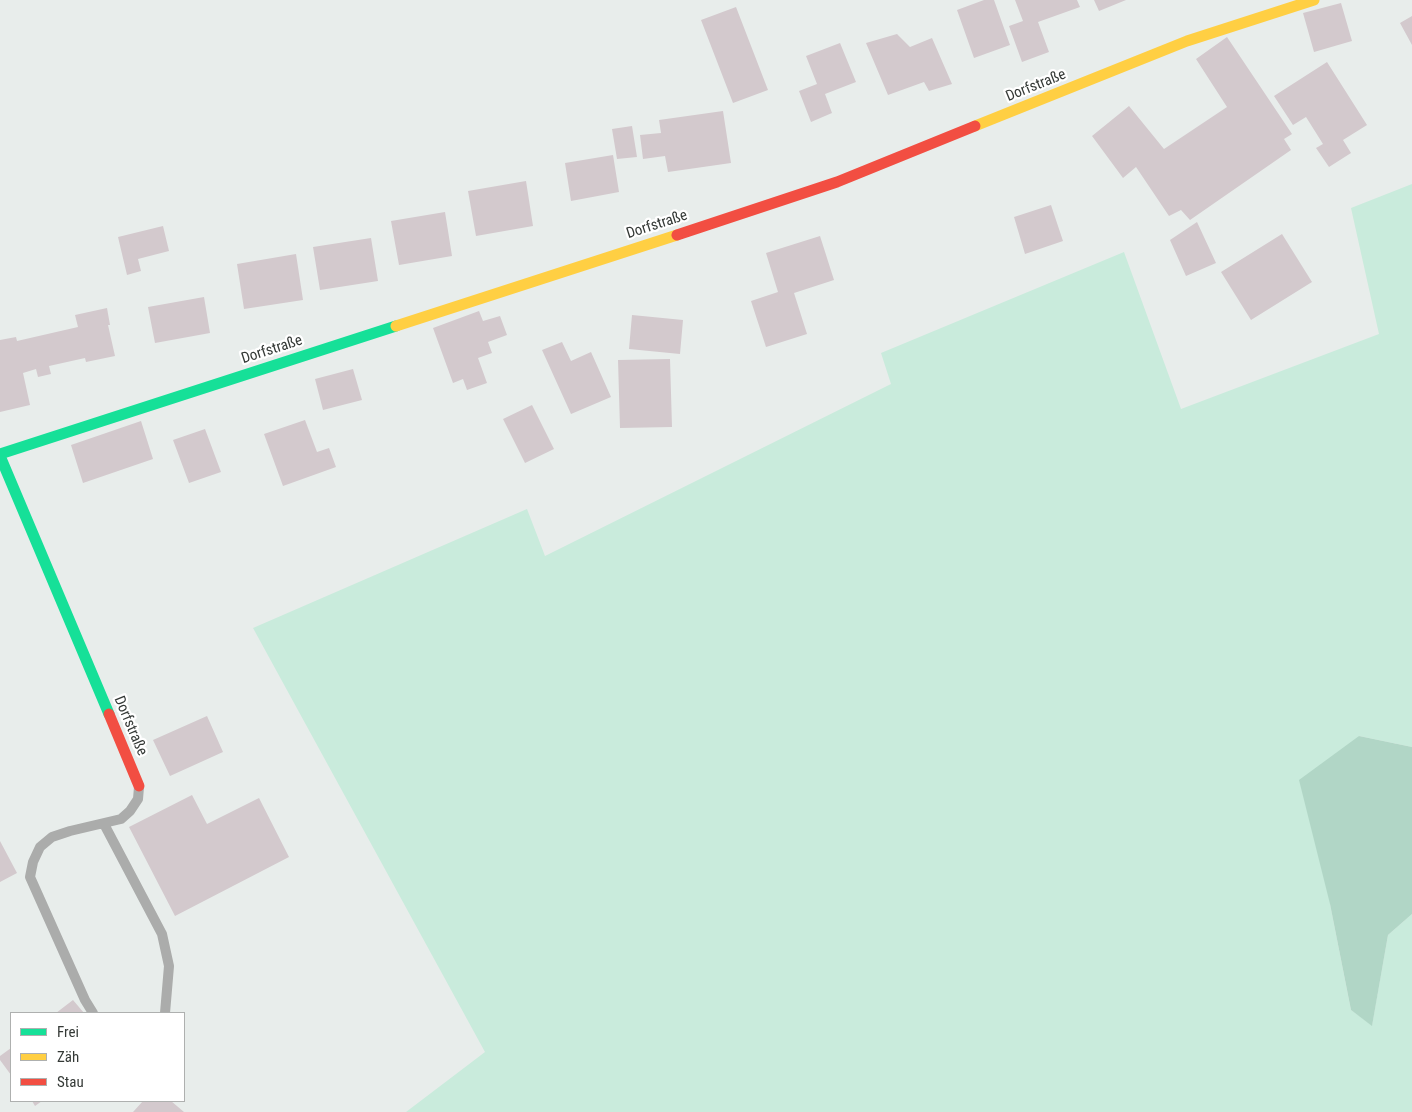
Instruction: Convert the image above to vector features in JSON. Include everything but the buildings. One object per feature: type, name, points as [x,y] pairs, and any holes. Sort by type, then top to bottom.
[{"type":"street","name":"Dorfstraße","points":[[139,786],[0,455],[837,182],[1187,41],[1314,0]]},
{"type":"lane","points":[[92,1012],[85,1000],[30,877],[33,862],[40,847],[52,837],[121,819],[138,800],[139,786]]},
{"type":"lane","points":[[104,824],[162,934],[169,966],[165,1012]]},
{"type":"green space","points":[[1412,184],[1412,747],[1359,736],[1330,904],[1351,1010],[1372,1025],[1388,935],[1412,914],[1412,1112],[406,1112],[485,1052],[253,628],[527,509],[545,556],[891,384],[881,353],[1124,252],[1181,409],[1379,334],[1351,208]]},
{"type":"green space","points":[[1359,736],[1412,747],[1412,914],[1388,935],[1372,1026],[1351,1010],[1330,904],[1299,780]]},
{"type":"traffic: fast","points":[[0,454],[396,326]]},
{"type":"traffic: fast","points":[[0,456],[109,714]]},
{"type":"traffic: slow","points":[[975,126],[1187,41],[1314,0]]},
{"type":"traffic: slow","points":[[396,326],[677,235]]},
{"type":"traffic: jam","points":[[677,235],[837,182],[975,126]]},
{"type":"traffic: jam","points":[[109,714],[139,786]]}]
